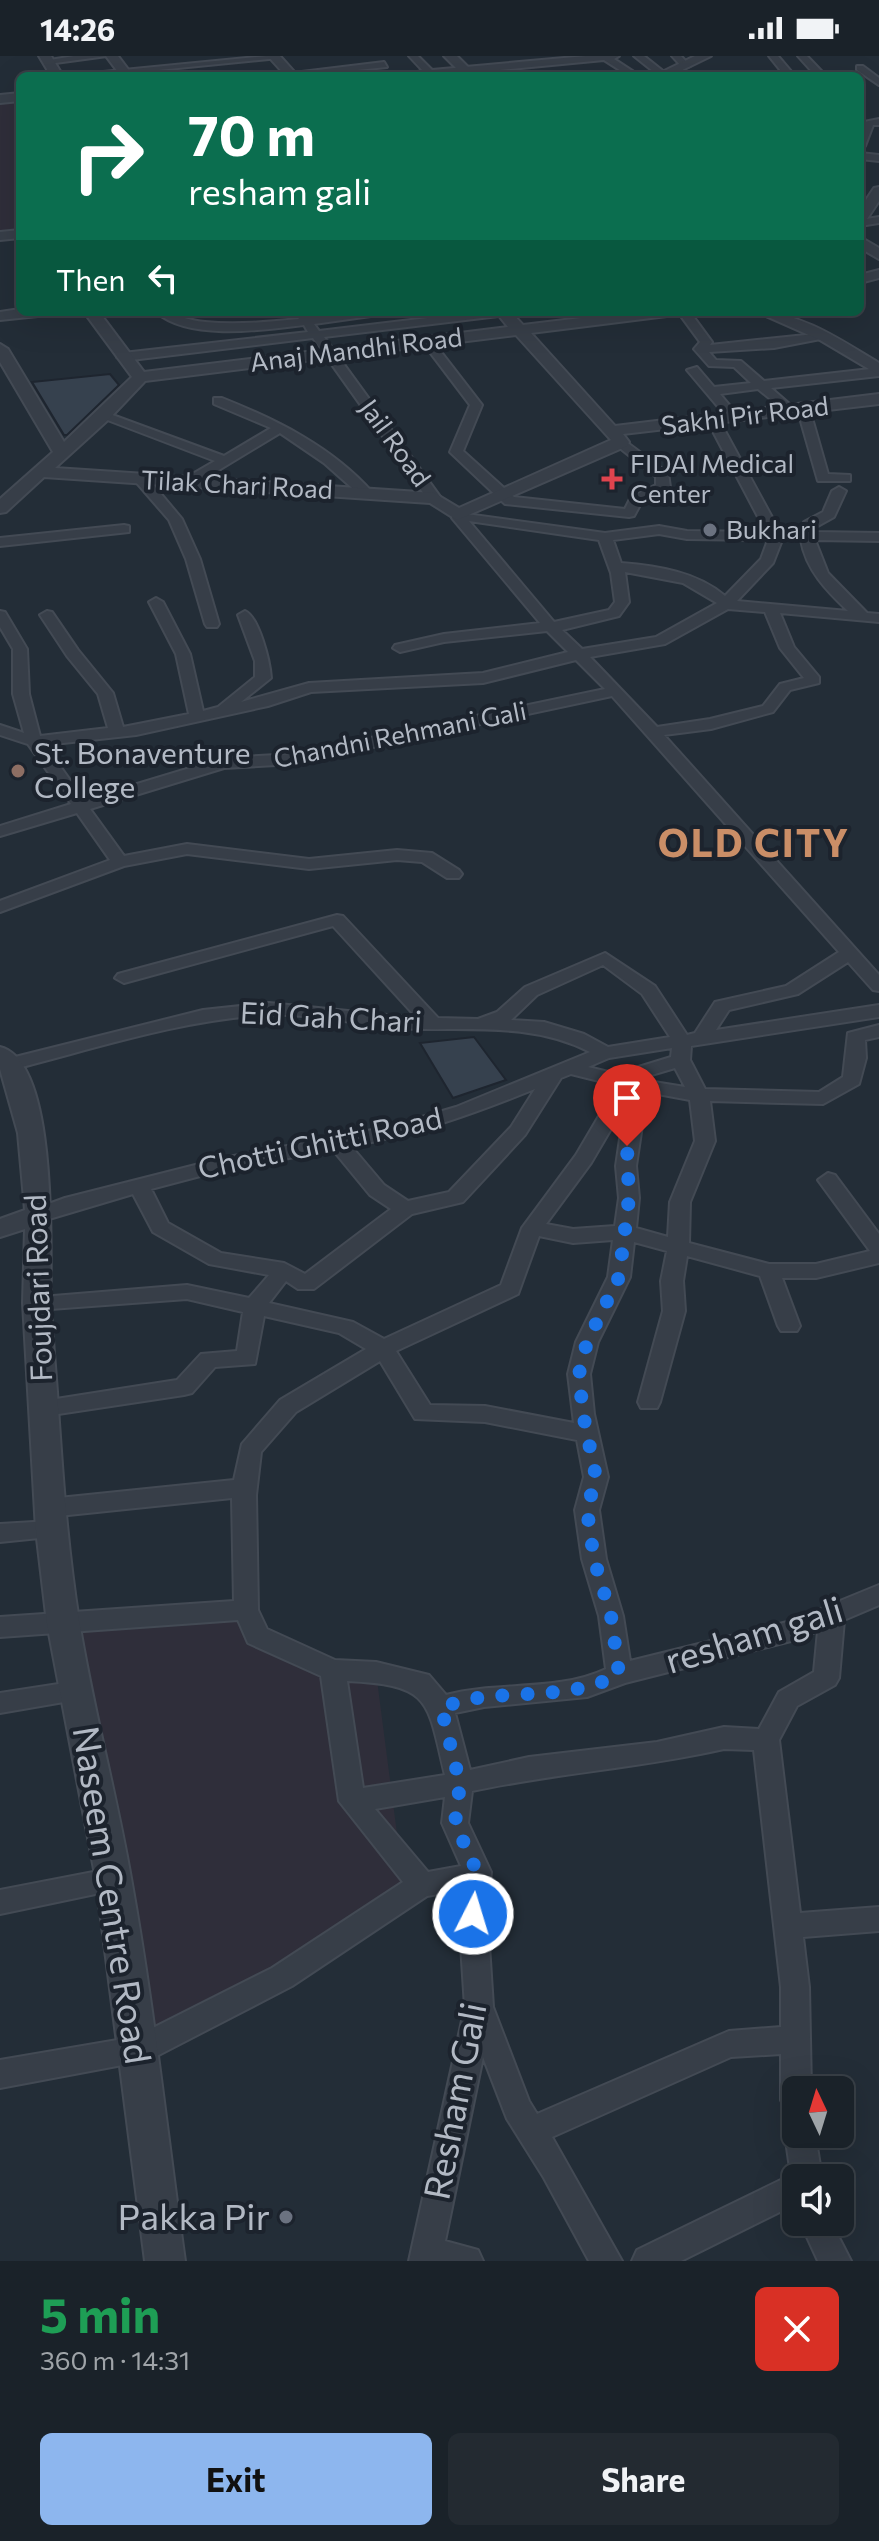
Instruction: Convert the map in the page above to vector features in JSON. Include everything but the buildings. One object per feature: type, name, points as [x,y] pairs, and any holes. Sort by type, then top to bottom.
[{"type":"street","points":[[51,65],[103,56]]},
{"type":"street","points":[[91,72],[192,56],[201,60]]},
{"type":"street","points":[[341,56],[356,72],[384,65]]},
{"type":"street","points":[[375,56],[392,72]]},
{"type":"street","points":[[413,56],[429,72]]},
{"type":"street","points":[[450,56],[467,72]]},
{"type":"street","points":[[487,56],[505,72]]},
{"type":"street","points":[[517,56],[535,72]]},
{"type":"street","points":[[605,56],[629,72]]},
{"type":"street","points":[[473,72],[549,59],[615,56]]},
{"type":"street","points":[[638,56],[671,72]]},
{"type":"street","points":[[675,72],[705,56]]},
{"type":"street","points":[[773,56],[787,72]]},
{"type":"street","points":[[802,56],[817,72]]},
{"type":"street","points":[[170,72],[201,60],[281,58]]},
{"type":"street","points":[[549,59],[561,69]]},
{"type":"street","points":[[51,65],[120,67],[152,72]]},
{"type":"street","points":[[860,68],[879,82]]},
{"type":"street","points":[[864,135],[869,122],[879,122]]},
{"type":"street","points":[[867,209],[879,220]]},
{"type":"street","points":[[0,508],[103,416],[140,377],[94,316]]},
{"type":"street","points":[[167,316],[172,320],[219,329],[303,316]]},
{"type":"street","name":"Jail Road","points":[[303,316],[434,498]]},
{"type":"street","points":[[123,357],[471,316]]},
{"type":"street","points":[[508,316],[616,437],[663,476],[663,487],[636,500],[629,513],[632,532]]},
{"type":"street","name":"Anaj Mandhi Road","points":[[140,377],[520,331],[610,316]]},
{"type":"street","points":[[687,316],[706,342],[700,349]]},
{"type":"street","points":[[774,316],[825,337],[879,371]]},
{"type":"street","points":[[700,349],[825,337]]},
{"type":"street","points":[[427,341],[476,405],[456,452],[506,498],[629,513]]},
{"type":"street","points":[[700,349],[713,363],[737,364],[748,359],[740,346]]},
{"type":"street","points":[[0,349],[62,453]]},
{"type":"street","points":[[737,364],[798,415],[823,478],[842,485],[829,514],[809,525],[806,538],[820,577],[861,615]]},
{"type":"street","points":[[693,370],[734,418]]},
{"type":"street","points":[[711,391],[879,371]]},
{"type":"street","name":"Sakhi Pir Road","points":[[457,515],[506,498],[616,437],[713,420],[798,415],[879,399]]},
{"type":"street","points":[[218,401],[280,428],[329,460],[365,492]]},
{"type":"street","points":[[103,416],[224,460]]},
{"type":"street","points":[[0,730],[34,741],[117,732],[219,712],[309,688],[483,678],[580,654],[660,641],[726,604],[768,560],[776,537],[713,420]]},
{"type":"street","points":[[189,482],[280,428]]},
{"type":"street","name":"Tilak Chari Road","points":[[41,472],[434,498]]},
{"type":"street","points":[[141,479],[175,519],[193,559],[212,624]]},
{"type":"street","points":[[434,498],[457,515],[550,626],[714,798],[879,986]]},
{"type":"street","points":[[457,515],[605,537],[659,530],[687,535],[879,537]]},
{"type":"street","points":[[0,542],[124,529]]},
{"type":"street","points":[[400,648],[444,638],[550,626],[614,613],[622,602],[605,537]]},
{"type":"street","points":[[615,567],[672,573],[713,592],[726,604],[879,618]]},
{"type":"street","points":[[156,602],[183,654],[197,716]]},
{"type":"street","points":[[651,732],[711,724],[768,709],[785,687],[814,680],[787,648],[771,609]]},
{"type":"street","points":[[0,615],[20,649],[21,694],[34,741],[120,862]]},
{"type":"street","points":[[47,615],[72,653],[105,693],[117,732]]},
{"type":"street","points":[[219,712],[263,678],[262,661],[245,615]]},
{"type":"street","name":"Chandni Rehmani Gali","points":[[0,831],[223,763],[294,759],[615,691]]},
{"type":"street","points":[[0,907],[120,862],[187,849],[309,864],[397,855],[426,857],[453,874]]},
{"type":"street","points":[[124,978],[337,920],[432,1023]]},
{"type":"street","points":[[619,1674],[611,1616],[594,1559],[587,1510],[596,1477],[579,1374],[587,1342],[619,1277],[629,1198],[627,1146],[639,1073],[688,1046],[722,1006],[792,990],[849,953]]},
{"type":"street","points":[[485,1023],[504,1016],[531,991],[605,958],[649,990],[688,1046],[705,1141],[680,1202],[678,1248],[672,1281],[674,1311],[649,1402]]},
{"type":"street","name":"Eid Gah Chari","points":[[5,1059],[235,1011],[269,1009],[432,1023],[537,1026],[577,1038],[605,1053]]},
{"type":"street","name":"Chotti Ghitti Road","points":[[39,1215],[223,1164],[419,1125],[561,1073],[605,1053],[688,1046],[879,1011]]},
{"type":"street","points":[[139,1185],[160,1227],[216,1259],[284,1270],[306,1284],[405,1209],[456,1197],[518,1131],[561,1073],[699,1095],[823,1098],[852,1080],[857,1058],[855,1037],[879,1031]]},
{"type":"street","name":"Foujdari Road","points":[[5,1059],[22,1091],[31,1133],[39,1215],[37,1303],[50,1519]]},
{"type":"street","points":[[441,1707],[420,1682],[376,1672],[333,1670],[257,1636],[246,1610],[245,1488],[250,1450],[288,1406],[384,1349],[510,1289],[532,1228],[584,1158],[616,1103],[638,1085]]},
{"type":"street","points":[[336,1141],[377,1190],[405,1209]]},
{"type":"street","points":[[828,1180],[879,1249]]},
{"type":"street","points":[[0,1228],[39,1215]]},
{"type":"street","points":[[532,1228],[573,1236],[623,1232],[769,1271],[816,1271],[879,1256]]},
{"type":"street","points":[[45,1408],[184,1387],[209,1360],[247,1358],[254,1307],[284,1270]]},
{"type":"street","points":[[769,1271],[789,1326]]},
{"type":"street","points":[[37,1303],[187,1292],[345,1327],[384,1349],[423,1413],[485,1414],[587,1434]]},
{"type":"street","points":[[0,1533],[50,1519],[245,1488]]},
{"type":"street","name":"Naseem Centre Road","points":[[50,1519],[63,1623],[114,1880],[165,2261]]},
{"type":"street","name":"resham gali","points":[[441,1707],[480,1697],[561,1691],[602,1684],[619,1674],[693,1658],[795,1630],[879,1595]]},
{"type":"street","points":[[0,1627],[246,1610]]},
{"type":"street","points":[[795,2076],[795,1987],[766,1740],[788,1699],[826,1678],[832,1613]]},
{"type":"street","points":[[333,1670],[352,1801],[421,1885]]},
{"type":"street","points":[[0,1703],[78,1691]]},
{"type":"street","name":"Resham Gali","points":[[425,2256],[479,2007],[473,1914],[477,1872],[455,1823],[460,1784],[441,1707]]},
{"type":"street","points":[[352,1801],[460,1784],[529,1768],[657,1753],[724,1738],[766,1740]]},
{"type":"street","points":[[0,2074],[139,2050],[282,1977],[421,1885],[457,1880],[477,1872]]},
{"type":"street","points":[[0,1902],[114,1880]]},
{"type":"street","points":[[787,1926],[879,1919]]},
{"type":"street","points":[[479,2007],[517,2109],[555,2168],[606,2261]]},
{"type":"street","points":[[531,2132],[729,2044],[794,2040]]},
{"type":"street","points":[[648,2261],[782,2195]]},
{"type":"street","points":[[822,2236],[835,2261]]},
{"type":"street","points":[[425,2256],[467,2261]]},
{"type":"shaded area","points":[[16,101],[16,230],[0,232],[0,103]]},
{"type":"shaded area","points":[[246,1610],[257,1636],[376,1672],[405,1895],[139,2050],[63,1623]]},
{"type":"place","name":"FIDAI Medical Center","points":[[612,479]]},
{"type":"place","name":"Bukhari","points":[[710,530]]},
{"type":"place","name":"St. Bonaventure College","points":[[18,771]]},
{"type":"place","name":"Pakka Pir","points":[[286,2217]]},
{"type":"district","name":"OLD CITY","points":[[754,844]]},
{"type":"route","points":[[473,1914],[477,1872],[455,1823],[460,1784],[441,1707],[480,1697],[561,1691],[602,1684],[619,1674],[611,1616],[594,1559],[587,1510],[596,1477],[583,1414],[579,1374],[587,1342],[619,1277],[629,1198],[627,1146]]}]
